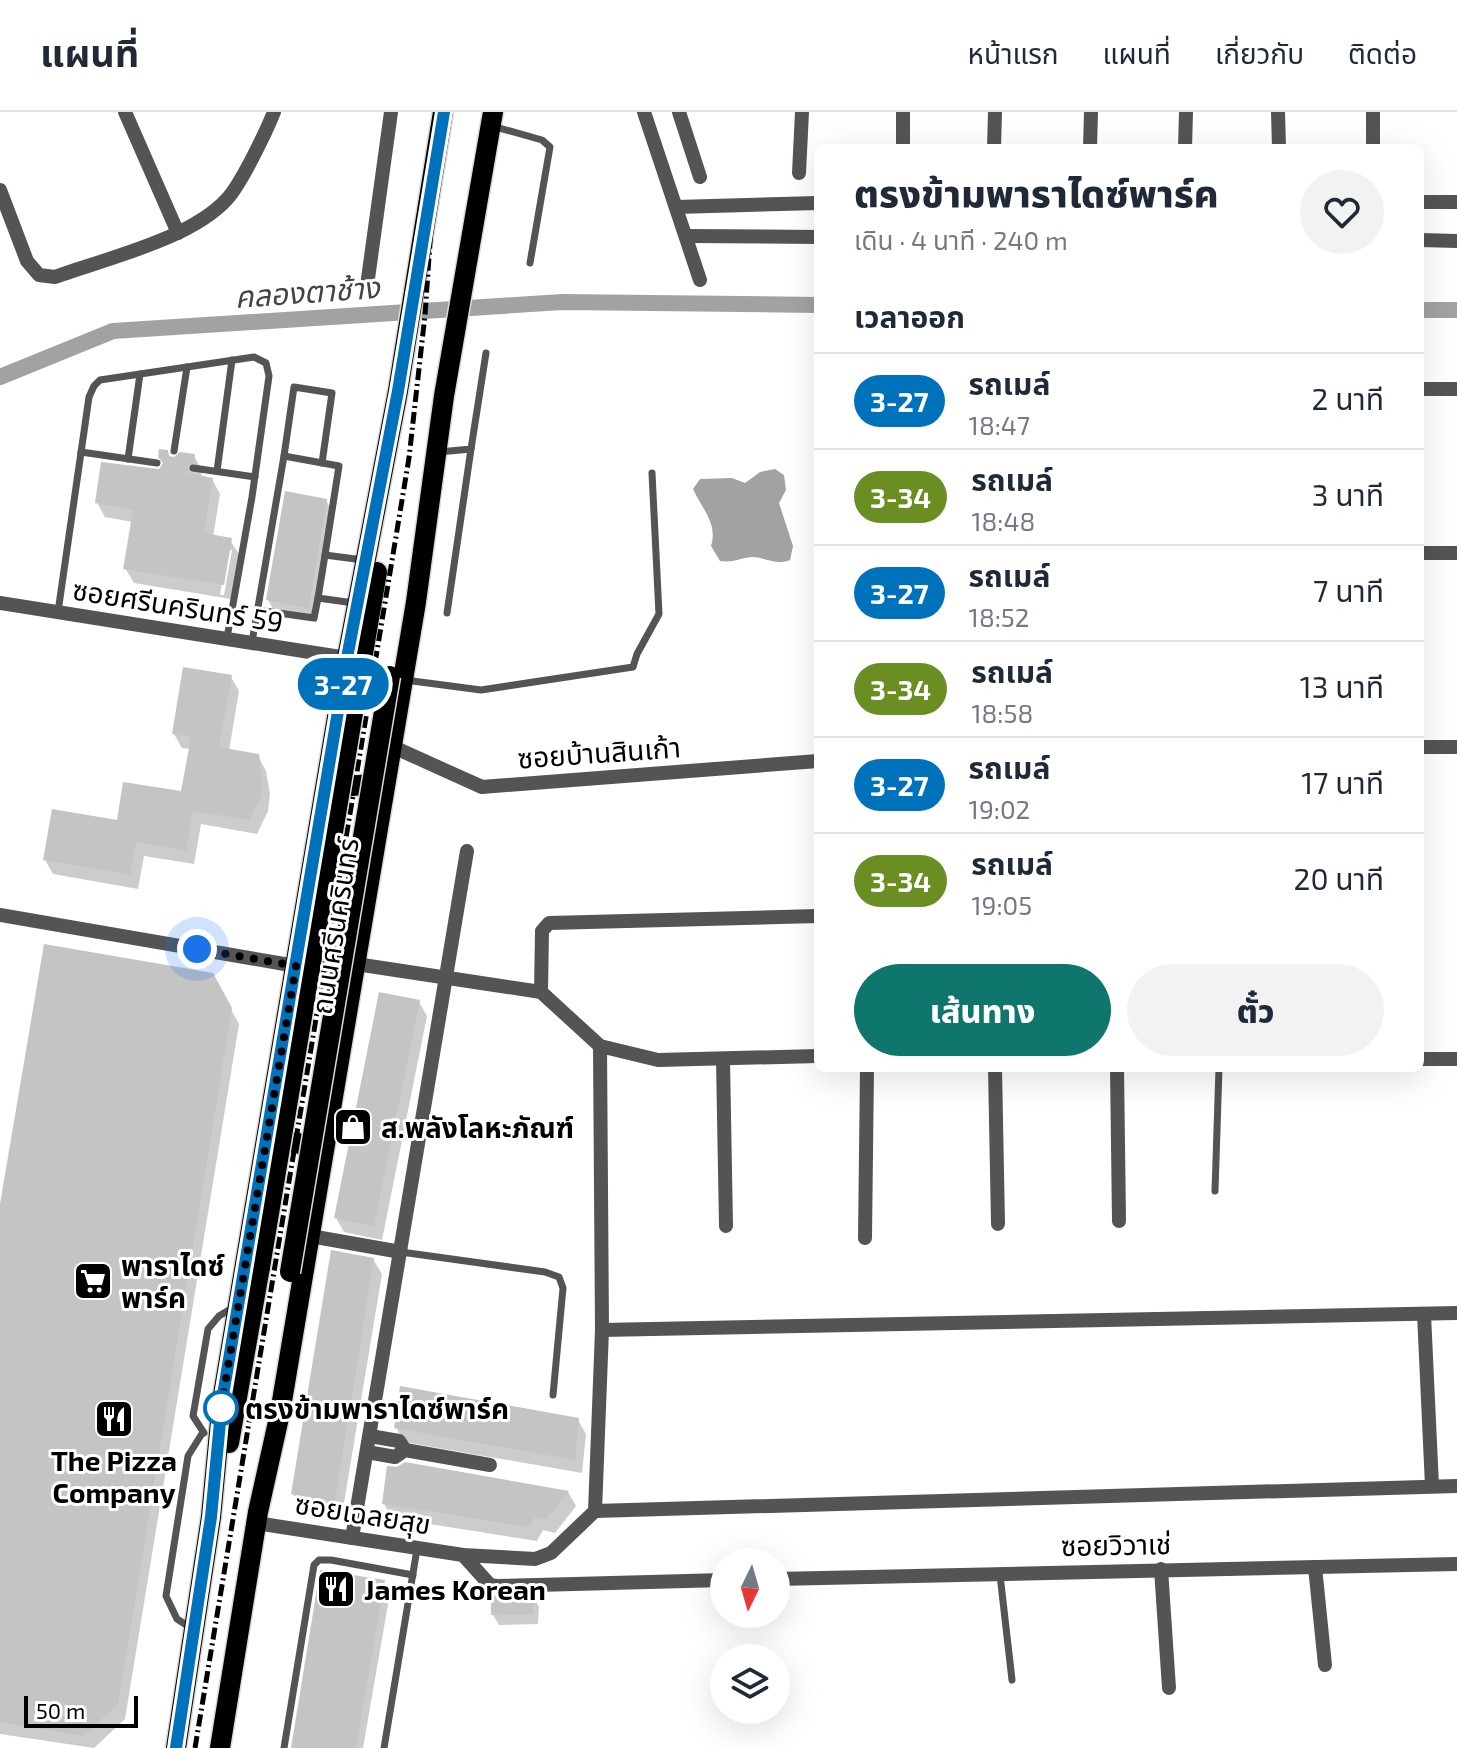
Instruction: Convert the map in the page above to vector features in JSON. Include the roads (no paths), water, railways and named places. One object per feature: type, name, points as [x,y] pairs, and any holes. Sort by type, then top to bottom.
[{"type":"main road","name":"ถนนศรีนครินทร์","points":[[176,1748],[211,1517],[210,1436],[239,1303],[332,752],[354,664],[357,603],[398,391],[443,112]]},
{"type":"main road","name":"ถนนศรีนครินทร์","points":[[220,1748],[257,1517],[274,1445],[356,964],[390,754],[396,678],[424,553],[444,396],[491,119]]},
{"type":"main road","points":[[211,1517],[229,1442],[260,1267],[354,664],[388,497],[398,391]]},
{"type":"main road","points":[[257,1517],[265,1428],[290,1272],[396,678],[414,535],[444,396]]},
{"type":"main road","points":[[332,752],[343,779],[352,786],[369,784],[390,754]]},
{"type":"main road","points":[[262,1169],[282,1144],[300,1143],[309,1150],[319,1181]]},
{"type":"street","points":[[125,112],[178,233]]},
{"type":"street","points":[[0,190],[27,261],[39,275],[55,277],[191,228],[228,198],[274,112]]},
{"type":"street","points":[[367,286],[391,112]]},
{"type":"street","points":[[434,112],[443,112]]},
{"type":"street","points":[[644,112],[700,280]]},
{"type":"street","points":[[679,112],[700,177]]},
{"type":"street","points":[[799,173],[802,112]]},
{"type":"street","points":[[903,112],[903,144]]},
{"type":"street","points":[[994,144],[995,112]]},
{"type":"street","points":[[1090,144],[1091,112]]},
{"type":"street","points":[[1185,144],[1186,112]]},
{"type":"street","points":[[1278,112],[1279,144]]},
{"type":"street","points":[[1373,112],[1373,144]]},
{"type":"street","points":[[1424,202],[1457,202]]},
{"type":"street","points":[[676,207],[814,203]]},
{"type":"street","points":[[687,236],[814,237]]},
{"type":"street","points":[[1424,240],[1457,241]]},
{"type":"street","points":[[1424,389],[1457,389]]},
{"type":"street","points":[[1424,553],[1457,553]]},
{"type":"street","name":"ซอยศรีนครินทร์ 59","points":[[0,603],[252,642],[354,664]]},
{"type":"street","points":[[1424,747],[1457,747]]},
{"type":"street","name":"ซอยบ้านสินเก้า","points":[[390,754],[482,787],[814,761]]},
{"type":"street","points":[[352,1538],[467,851]]},
{"type":"street","points":[[0,915],[296,966],[356,964],[535,992],[600,1046],[658,1060],[814,1056]]},
{"type":"street","points":[[535,992],[542,931],[549,923],[814,916]]},
{"type":"street","points":[[600,1046],[602,1330],[595,1511],[1457,1486]]},
{"type":"street","points":[[1424,1059],[1457,1059]]},
{"type":"street","points":[[723,1060],[726,1226]]},
{"type":"street","points":[[865,1238],[867,1072]]},
{"type":"street","points":[[995,1072],[998,1224]]},
{"type":"street","points":[[1117,1072],[1119,1221]]},
{"type":"street","points":[[310,1236],[401,1252]]},
{"type":"street","points":[[602,1330],[1457,1313]]},
{"type":"street","points":[[1424,1314],[1432,1486]]},
{"type":"street","points":[[370,1436],[399,1441],[405,1450]]},
{"type":"street","points":[[367,1452],[395,1457],[405,1450],[490,1465]]},
{"type":"street","name":"ซอยเฉลยสุข","points":[[257,1517],[352,1538],[463,1555],[535,1559],[551,1553],[595,1511]]},
{"type":"street","points":[[463,1555],[490,1585],[497,1586],[710,1580]]},
{"type":"street","name":"ซอยวิวาเช่","points":[[790,1579],[1457,1564]]},
{"type":"street","points":[[1315,1567],[1325,1665]]},
{"type":"street","points":[[1161,1569],[1169,1688]]},
{"type":"lane","points":[[491,119],[544,140],[550,147],[530,263]]},
{"type":"lane","points":[[447,613],[486,353]]},
{"type":"lane","points":[[58,612],[89,397],[94,386],[100,380],[260,358],[269,368],[255,477],[227,638]]},
{"type":"lane","points":[[217,471],[232,360]]},
{"type":"lane","points":[[174,451],[187,367]]},
{"type":"lane","points":[[128,459],[140,374]]},
{"type":"lane","points":[[252,642],[294,387],[332,393],[322,463]]},
{"type":"lane","points":[[437,452],[471,449]]},
{"type":"lane","points":[[81,452],[157,463]]},
{"type":"lane","points":[[257,610],[314,618],[318,598],[339,466],[284,456]]},
{"type":"lane","points":[[193,468],[255,477]]},
{"type":"lane","points":[[396,678],[481,690],[633,667],[659,614],[652,473]]},
{"type":"lane","points":[[325,555],[365,560]]},
{"type":"lane","points":[[318,598],[357,603]]},
{"type":"lane","points":[[1215,1191],[1219,1072]]},
{"type":"lane","points":[[401,1252],[545,1272],[559,1277],[563,1288],[553,1395]]},
{"type":"lane","points":[[193,1629],[177,1619],[166,1596],[188,1456],[210,1436]]},
{"type":"lane","points":[[384,1748],[417,1547]]},
{"type":"lane","points":[[284,1748],[314,1565],[319,1560],[331,1560],[413,1575]]},
{"type":"lane","points":[[1000,1573],[1012,1680]]},
{"type":"waterway","name":"คลองตาช้าง","points":[[0,377],[113,331],[562,302],[814,305]]},
{"type":"waterway","name":"คลองตาช้าง","points":[[1424,310],[1457,310]]},
{"type":"railway","points":[[195,1748],[409,458],[425,315],[439,112]]},
{"type":"place","name":"ส.พลังโลหะภัณฑ์","points":[[353,1127]]},
{"type":"place","name":"พาราไดซ์ พาร์ค","points":[[93,1281]]},
{"type":"place","name":"ตรงข้ามพาราไดซ์พาร์ค","points":[[221,1408]]},
{"type":"place","name":"The Pizza Company","points":[[114,1419]]},
{"type":"place","name":"James Korean","points":[[336,1589]]}]
